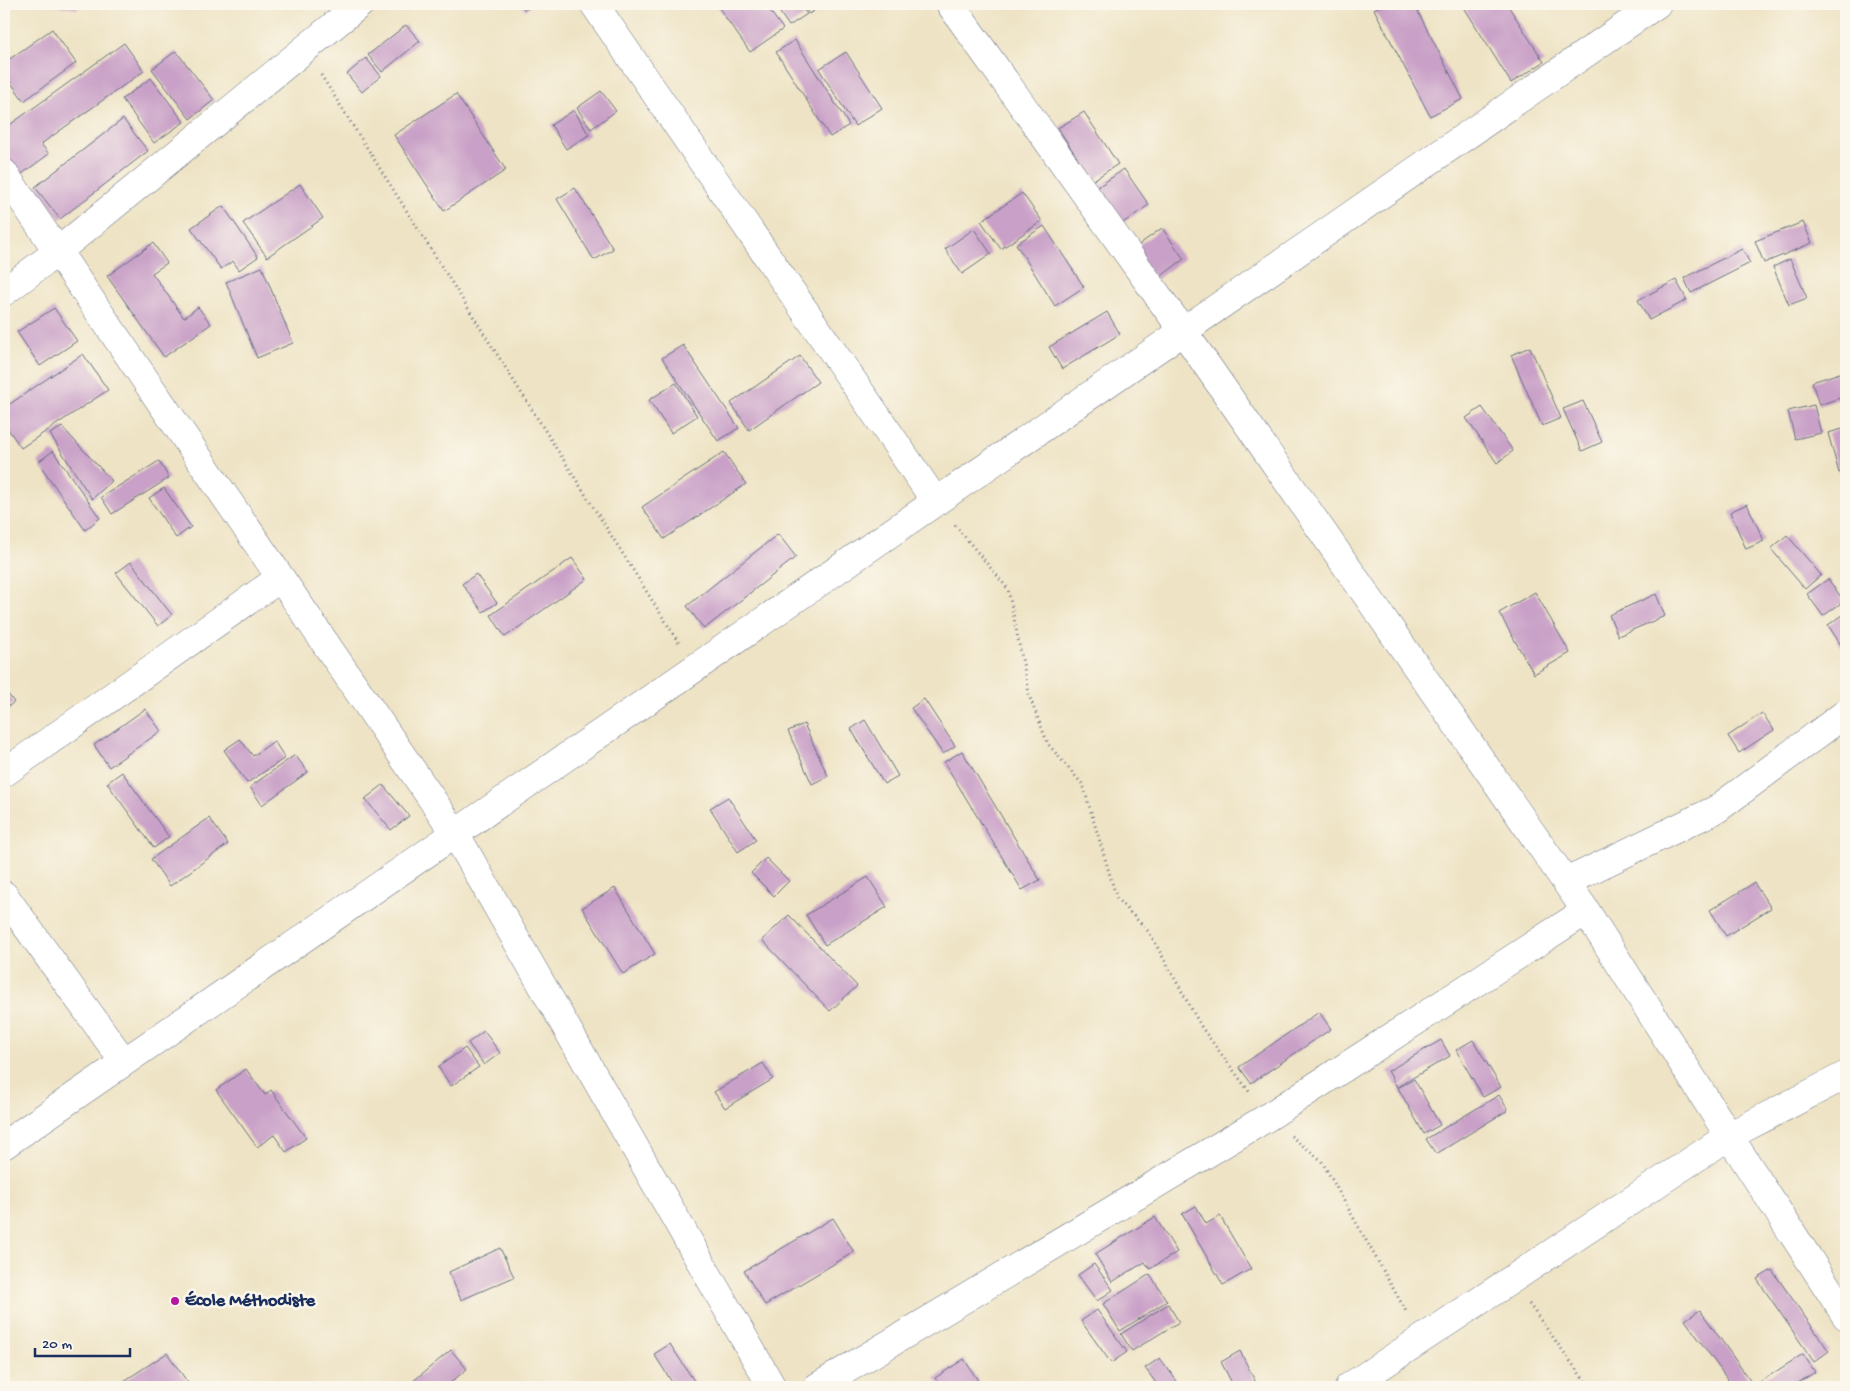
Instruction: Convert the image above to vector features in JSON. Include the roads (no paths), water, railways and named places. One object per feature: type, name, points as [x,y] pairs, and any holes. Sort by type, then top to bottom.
[{"type":"street","points":[[4,292],[57,252],[360,4]]},
{"type":"street","points":[[594,4],[936,502]]},
{"type":"street","points":[[950,4],[1183,331],[1586,911],[1846,1316]]},
{"type":"street","points":[[4,1145],[1657,4]]},
{"type":"street","points":[[4,173],[455,833],[772,1387]]},
{"type":"street","points":[[4,773],[280,578]]},
{"type":"street","points":[[1566,882],[1717,809],[1846,714]]},
{"type":"street","points":[[4,895],[124,1062]]},
{"type":"street","points":[[817,1387],[1268,1117],[1586,911]]},
{"type":"street","points":[[1349,1387],[1729,1136],[1846,1075]]},
{"type":"place","name":"École Méthodiste","points":[[175,1301]]}]
